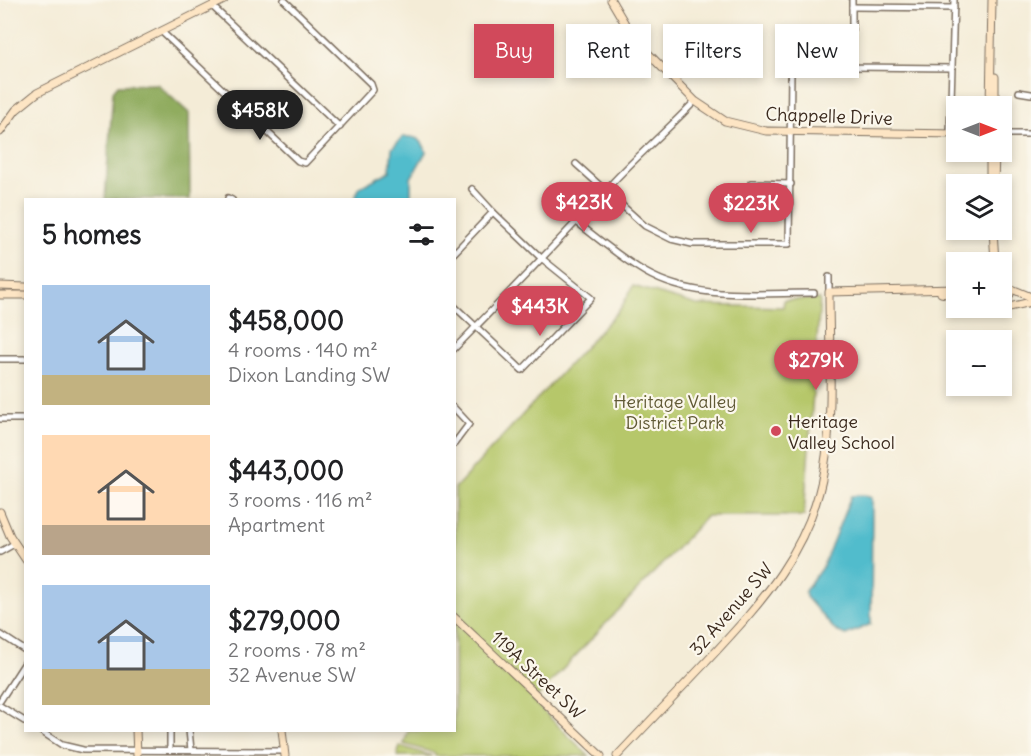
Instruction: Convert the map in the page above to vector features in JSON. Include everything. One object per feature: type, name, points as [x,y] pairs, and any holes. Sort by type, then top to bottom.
[{"type":"street","points":[[0,132],[16,110],[37,93],[224,0]]},
{"type":"street","points":[[162,32],[298,161],[308,161],[372,93],[371,84],[284,0]]},
{"type":"street","name":"Chappelle Drive","points":[[611,0],[634,39],[695,101],[725,121],[766,131],[946,134]]},
{"type":"street","points":[[852,0],[852,24]]},
{"type":"street","points":[[952,96],[954,0]]},
{"type":"street","points":[[990,96],[992,0]]},
{"type":"street","points":[[213,7],[340,127]]},
{"type":"street","points":[[852,7],[954,8]]},
{"type":"street","points":[[992,44],[995,96]]},
{"type":"street","points":[[859,67],[951,68]]},
{"type":"street","points":[[576,164],[645,226],[671,239],[692,244],[785,246],[790,241],[793,78]]},
{"type":"street","points":[[1018,92],[1031,94]]},
{"type":"street","points":[[456,347],[540,257],[578,223],[604,191],[695,101]]},
{"type":"street","points":[[1012,134],[1031,134]]},
{"type":"street","points":[[751,183],[791,184]]},
{"type":"street","points":[[456,308],[522,370],[590,301],[590,294],[540,257],[472,189]]},
{"type":"street","points":[[456,251],[493,212]]},
{"type":"street","points":[[578,223],[646,273],[688,289],[739,293],[814,293]]},
{"type":"street","points":[[993,240],[994,252]]},
{"type":"street","points":[[992,252],[993,248]]},
{"type":"street","name":"32 Avenue SW","points":[[617,756],[753,612],[781,577],[805,535],[818,497],[826,459],[829,277]]},
{"type":"street","points":[[0,286],[24,287]]},
{"type":"street","points":[[1012,287],[1031,297]]},
{"type":"street","points":[[829,292],[946,290]]},
{"type":"street","points":[[932,292],[946,294]]},
{"type":"street","points":[[0,295],[24,295]]},
{"type":"street","points":[[1012,307],[1031,302]]},
{"type":"street","points":[[0,359],[24,359]]},
{"type":"street","points":[[456,410],[469,424],[456,441]]},
{"type":"street","points":[[0,419],[24,419]]},
{"type":"street","points":[[0,512],[14,544],[24,557]]},
{"type":"street","points":[[0,552],[14,544]]},
{"type":"street","name":"119A Street SW","points":[[456,619],[602,756]]},
{"type":"street","points":[[0,634],[24,650]]},
{"type":"street","points":[[0,701],[24,664]]},
{"type":"street","points":[[0,706],[24,721]]},
{"type":"street","points":[[42,732],[62,745],[77,749],[135,754],[170,750],[284,754],[282,732]]},
{"type":"street","points":[[135,754],[136,732]]},
{"type":"street","points":[[170,732],[170,750]]},
{"type":"street","points":[[189,732],[191,750]]},
{"type":"green space","points":[[157,84],[189,113],[190,198],[105,198],[113,91],[118,85]]},
{"type":"green space","name":"Heritage Valley District Park","points":[[633,286],[697,305],[783,307],[784,300],[820,299],[804,516],[707,516],[533,701],[589,756],[435,756],[434,753],[404,744],[408,732],[456,732],[456,487],[621,308]]},
{"type":"green space","points":[[400,746],[432,756],[397,756]]},
{"type":"water","points":[[403,137],[418,139],[423,144],[426,152],[411,178],[411,198],[354,198],[360,187],[390,171],[392,148]]},
{"type":"water","points":[[863,495],[872,498],[871,624],[846,635],[836,631],[806,597],[805,591],[823,566],[851,496]]},
{"type":"place","name":"Heritage Valley School","points":[[776,431]]}]
